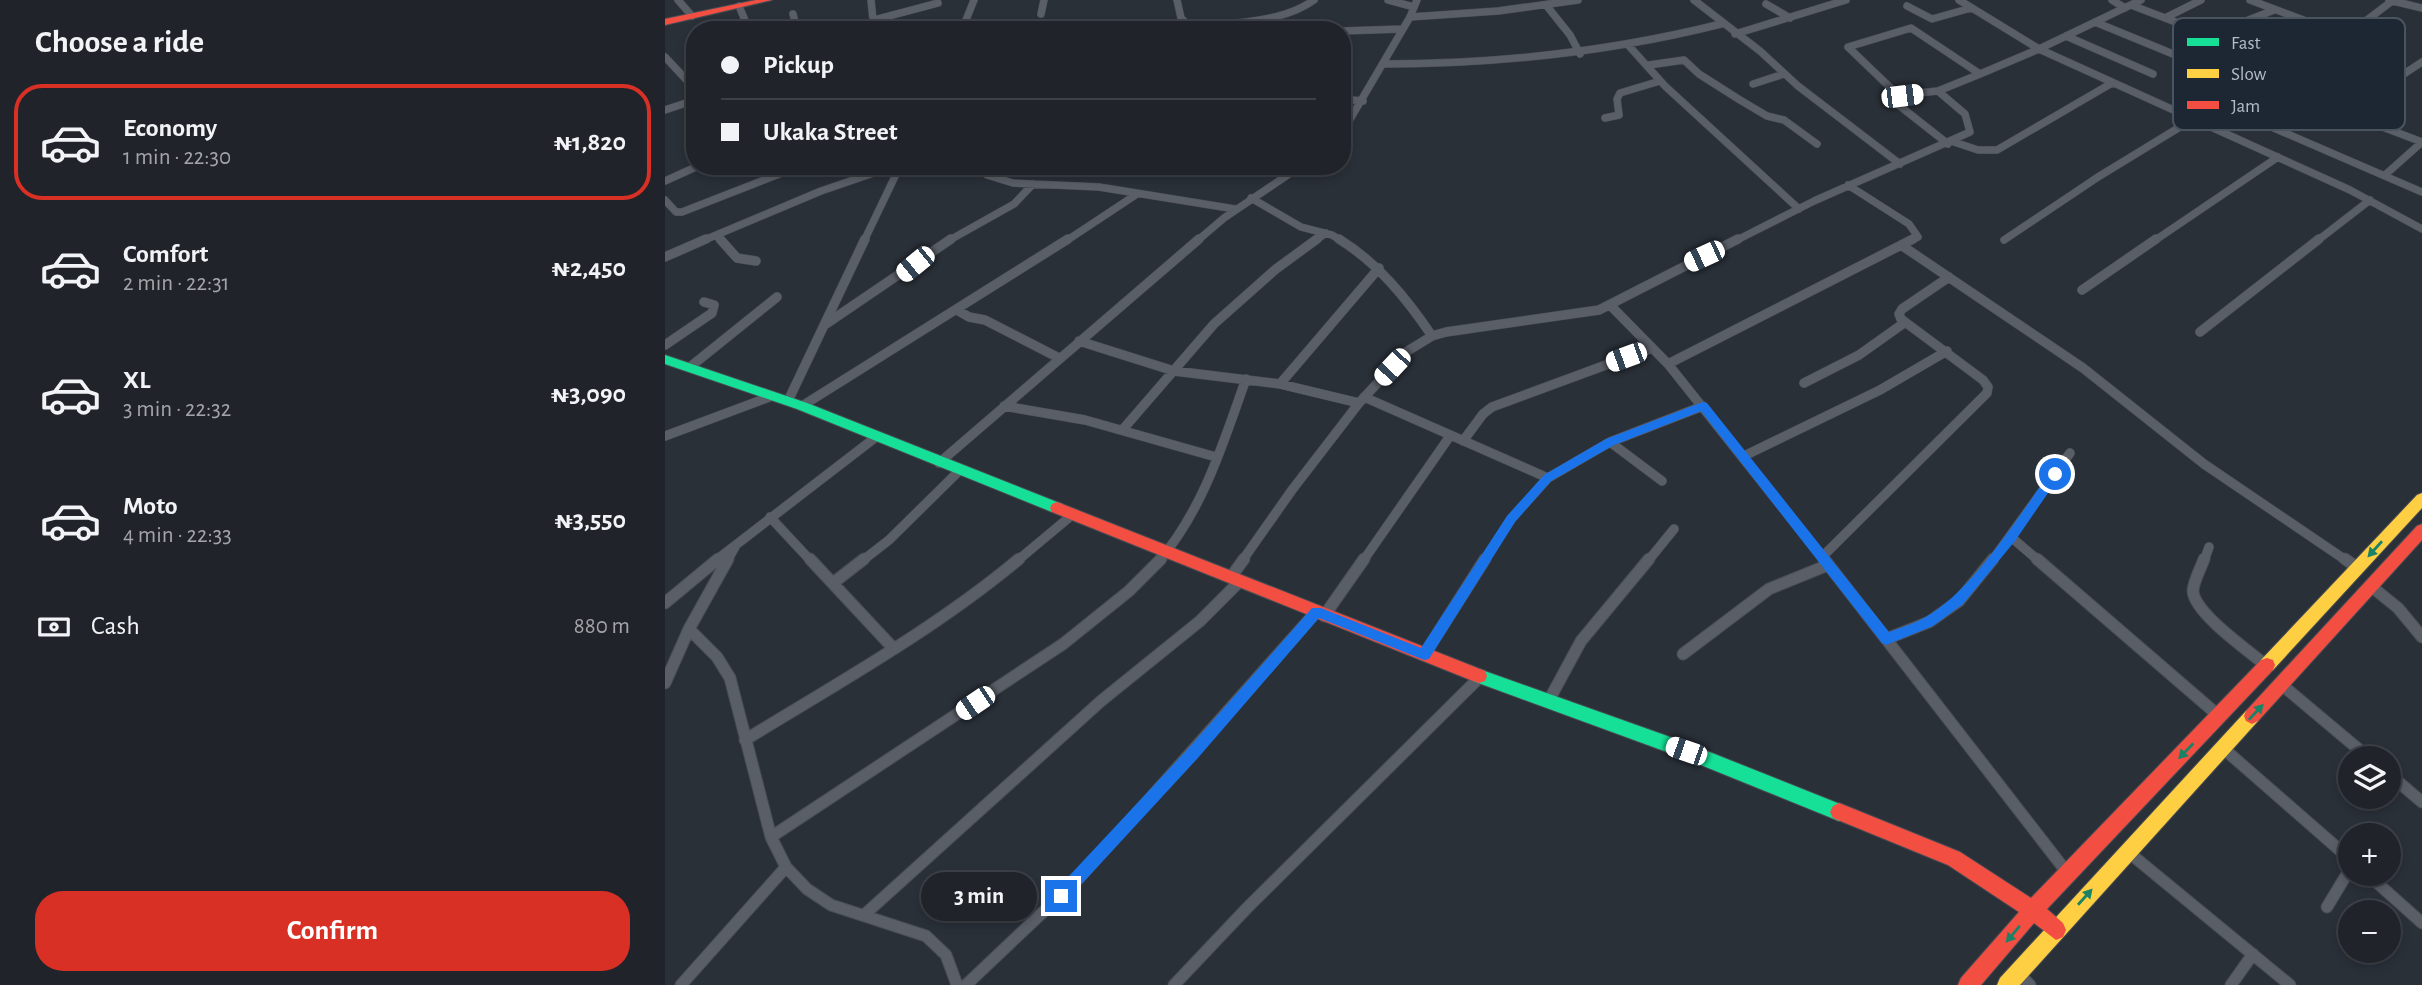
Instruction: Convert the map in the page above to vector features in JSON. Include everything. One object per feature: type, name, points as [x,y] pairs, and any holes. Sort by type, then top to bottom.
[{"type":"street","points":[[678,0],[692,16]]},
{"type":"street","points":[[665,22],[768,0]]},
{"type":"street","points":[[870,0],[874,20],[938,4]]},
{"type":"street","points":[[966,21],[974,0]]},
{"type":"street","points":[[1041,14],[1044,0]]},
{"type":"street","points":[[1177,0],[1184,21]]},
{"type":"street","points":[[1236,21],[1284,17],[1314,0]]},
{"type":"street","points":[[1351,120],[1415,4],[1388,0]]},
{"type":"street","points":[[1410,17],[1578,0]]},
{"type":"street","points":[[1694,0],[1900,164]]},
{"type":"street","points":[[1735,34],[1846,0]]},
{"type":"street","points":[[1958,0],[2039,49],[2173,110]]},
{"type":"street","points":[[2112,0],[2173,21]]},
{"type":"street","points":[[1980,74],[1911,28],[1848,47],[1898,95],[1938,91],[1980,74],[2039,49],[2141,0]]},
{"type":"street","points":[[2165,18],[2201,0]]},
{"type":"street","points":[[2250,0],[2296,18]]},
{"type":"street","points":[[2369,18],[2391,0],[2422,8]]},
{"type":"street","points":[[1766,4],[1790,18]]},
{"type":"street","points":[[1546,5],[1575,39],[1580,54]]},
{"type":"street","points":[[739,6],[745,21]]},
{"type":"street","points":[[1907,6],[1932,19],[1971,8]]},
{"type":"street","points":[[2254,18],[2274,10]]},
{"type":"street","points":[[793,14],[795,21]]},
{"type":"street","points":[[2095,22],[2173,54]]},
{"type":"street","points":[[1383,64],[1453,65],[1580,54],[1629,46],[1721,24]]},
{"type":"street","points":[[1351,31],[1402,29]]},
{"type":"street","points":[[2066,36],[2153,74]]},
{"type":"street","points":[[1629,46],[1649,65],[1660,81],[1799,209]]},
{"type":"street","points":[[665,57],[686,79]]},
{"type":"street","points":[[1649,65],[1684,60],[1740,100],[1767,116],[1784,120],[1817,144]]},
{"type":"street","points":[[2405,73],[2422,62]]},
{"type":"street","points":[[1753,84],[1784,74]]},
{"type":"street","points":[[1605,118],[1619,115],[1617,99],[1620,93],[1660,81]]},
{"type":"street","points":[[1896,103],[1950,143],[1978,150],[1997,150],[2112,83]]},
{"type":"street","points":[[864,915],[1101,701],[1200,621],[1235,579],[1292,490],[1362,400],[1406,352],[1431,336],[1585,313],[1611,306],[1681,267],[1848,185],[1950,143],[1970,132],[1968,116],[1938,91]]},
{"type":"street","points":[[1351,100],[1363,101]]},
{"type":"street","points":[[665,110],[686,103]]},
{"type":"street","points":[[2004,240],[2098,177],[2175,130]]},
{"type":"street","points":[[2218,130],[2370,200],[2422,229]]},
{"type":"street","points":[[2277,130],[2422,192]]},
{"type":"street","points":[[2385,175],[2422,142],[2390,130]]},
{"type":"street","points":[[2082,290],[2278,157]]},
{"type":"street","points":[[665,169],[674,177]]},
{"type":"street","points":[[665,181],[686,172]]},
{"type":"street","points":[[665,200],[676,212],[682,212],[777,175]]},
{"type":"street","points":[[665,257],[821,191],[868,175]]},
{"type":"street","points":[[795,404],[825,325],[896,175]]},
{"type":"street","points":[[990,175],[997,180],[1088,186],[1235,209]]},
{"type":"street","points":[[939,463],[1235,209],[1287,175]]},
{"type":"street","points":[[825,325],[896,279],[934,249],[1014,204],[1033,184]]},
{"type":"street","points":[[1668,364],[1918,237],[1916,231],[1848,185]]},
{"type":"street","points":[[795,404],[957,310],[1137,194]]},
{"type":"street","points":[[1251,198],[1301,227],[1325,233],[1360,252],[1379,268],[1407,299],[1431,336]]},
{"type":"street","points":[[2200,332],[2370,200]]},
{"type":"street","points":[[1124,428],[1214,324],[1249,290],[1325,233]]},
{"type":"street","points":[[717,235],[732,256],[746,262],[755,261]]},
{"type":"street","points":[[1902,245],[2083,368],[2204,464],[2358,568]]},
{"type":"street","points":[[1280,384],[1379,268]]},
{"type":"street","points":[[1683,654],[1769,589],[1825,561],[1987,393],[1988,387],[1983,380],[1947,351],[1904,323],[1899,314],[1902,309],[1948,277]]},
{"type":"street","points":[[690,367],[777,297]]},
{"type":"street","points":[[665,345],[712,313],[715,308],[713,305],[704,302]]},
{"type":"street","points":[[1611,306],[1668,364],[1744,456],[2069,874]]},
{"type":"street","points":[[957,310],[969,317],[985,320],[1059,358]]},
{"type":"street","points":[[1804,383],[1859,355],[1904,323]]},
{"type":"street","points":[[1079,341],[1174,371],[1280,384],[1362,400],[1548,478]]},
{"type":"street","points":[[1464,441],[1483,414],[1492,407],[1652,348]]},
{"type":"street","points":[[1744,456],[1879,390],[1947,351]]},
{"type":"street","points":[[665,359],[795,404],[1479,677],[1686,751],[1954,858],[2033,910],[2056,930]]},
{"type":"street","points":[[771,837],[1063,644],[1101,615],[1167,552],[1191,516],[1246,379]]},
{"type":"street","points":[[665,436],[772,396]]},
{"type":"street","points":[[1004,406],[1054,412],[1124,428],[1216,457]]},
{"type":"street","points":[[1424,654],[1511,519],[1548,478],[1610,442],[1703,406]]},
{"type":"street","points":[[966,985],[1079,878],[1320,614],[1450,436]]},
{"type":"street","points":[[665,603],[738,542],[876,437]]},
{"type":"street","points":[[1610,442],[1662,481]]},
{"type":"street","points":[[1886,639],[1929,622],[1959,601],[2011,537],[2070,453]]},
{"type":"street","points":[[833,583],[888,540],[959,471]]},
{"type":"street","points":[[1968,985],[2033,910],[2267,666],[2422,499]]},
{"type":"street","points":[[745,740],[894,649],[994,580],[1072,515]]},
{"type":"street","points":[[770,517],[894,649]]},
{"type":"street","points":[[1548,702],[1581,641],[1674,529]]},
{"type":"street","points":[[2007,985],[2127,851],[2421,534]]},
{"type":"street","points":[[2011,537],[2219,716]]},
{"type":"street","points":[[665,683],[689,629],[738,542]]},
{"type":"street","points":[[2210,547],[2193,590],[2194,596],[2212,618],[2267,666]]},
{"type":"street","points":[[2372,587],[2398,608],[2422,637]]},
{"type":"street","points":[[689,629],[717,657],[730,678],[771,837],[786,867],[807,889],[831,905],[926,936],[946,955],[957,985]]},
{"type":"street","points":[[1174,985],[1247,908],[1479,677]]},
{"type":"street","points":[[2282,685],[2355,746]]},
{"type":"street","points":[[2224,749],[2338,849]]},
{"type":"street","points":[[2401,784],[2422,802]]},
{"type":"street","points":[[2127,851],[2290,985]]},
{"type":"street","points":[[681,985],[786,867]]},
{"type":"street","points":[[2327,907],[2340,886]]},
{"type":"street","points":[[2381,886],[2422,923]]},
{"type":"street","points":[[2231,985],[2253,954]]},
{"type":"street","points":[[2018,973],[2030,985]]},
{"type":"traffic: fast","points":[[665,359],[802,406],[1057,508]]},
{"type":"traffic: fast","points":[[1479,676],[1687,751],[1839,812]]},
{"type":"traffic: slow","points":[[2267,665],[2422,499]]},
{"type":"traffic: slow","points":[[2007,985],[2252,716]]},
{"type":"traffic: jam","points":[[665,22],[768,0]]},
{"type":"traffic: jam","points":[[1057,508],[1479,676]]},
{"type":"traffic: jam","points":[[2252,716],[2422,530]]},
{"type":"traffic: jam","points":[[1968,985],[2033,910],[2267,665]]},
{"type":"traffic: jam","points":[[1839,812],[1954,858],[2033,910],[2056,930]]},
{"type":"route","points":[[1061,896],[1192,754],[1316,612],[1424,654],[1511,519],[1532,493],[1548,478],[1610,442],[1703,406],[1886,639],[1929,622],[1959,601],[2011,537],[2055,474]]}]
